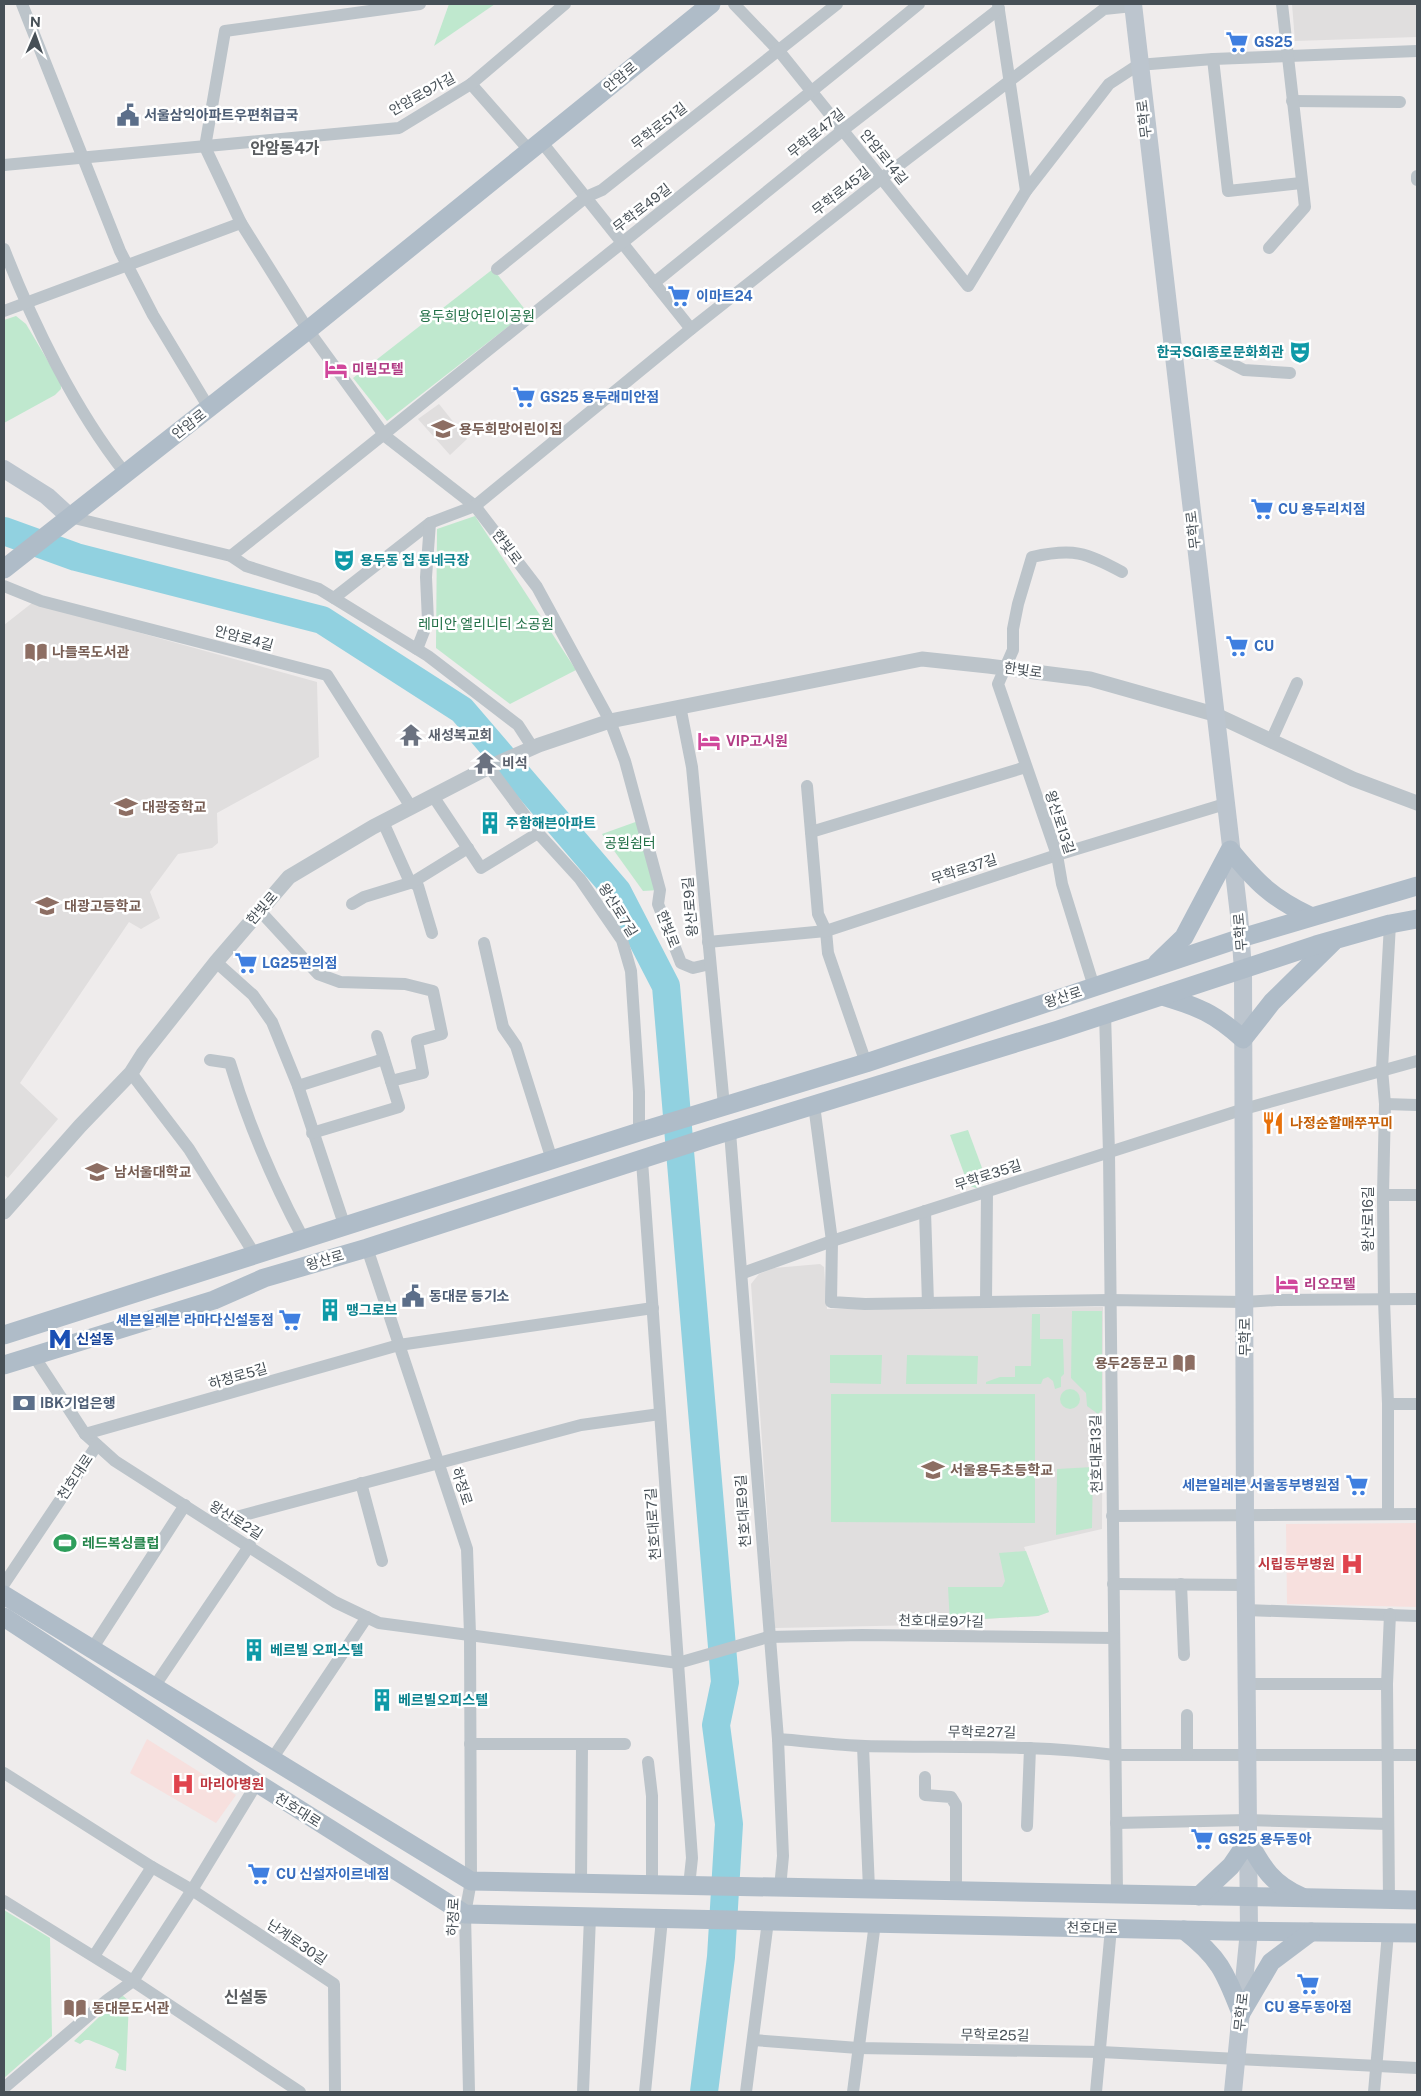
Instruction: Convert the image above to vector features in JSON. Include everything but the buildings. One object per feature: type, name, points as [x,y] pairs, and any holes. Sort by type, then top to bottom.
[{"type":"main road","name":"안암로","points":[[4,569],[308,330],[534,145],[711,4]]},
{"type":"main road","name":"무학로","points":[[1133,5],[1138,65],[1241,938],[1244,1109],[1249,1931],[1232,2092]]},
{"type":"main road","points":[[4,469],[47,496],[70,517]]},
{"type":"main road","points":[[1152,967],[1184,937],[1230,850],[1254,880],[1274,896],[1310,916]]},
{"type":"main road","name":"왕산로","points":[[4,1335],[642,1131],[866,1063],[1310,916],[1417,886]]},
{"type":"main road","name":"왕산로","points":[[4,1365],[214,1300],[264,1278],[367,1248],[1336,940],[1390,924],[1417,919]]},
{"type":"main road","points":[[1162,996],[1191,1004],[1220,1018],[1243,1039],[1272,1002],[1336,940]]},
{"type":"main road","points":[[4,1595],[471,1881],[1417,1900]]},
{"type":"main road","name":"천호대로","points":[[4,1617],[256,1784],[465,1914]]},
{"type":"main road","points":[[1199,1896],[1231,1866],[1248,1841],[1267,1874],[1286,1890],[1304,1898]]},
{"type":"main road","points":[[465,1914],[662,1919]]},
{"type":"main road","name":"천호대로","points":[[662,1919],[1417,1933]]},
{"type":"main road","points":[[1184,1930],[1211,1952],[1222,1968],[1241,2005],[1271,1962],[1311,1932]]},
{"type":"street","points":[[22,4],[120,251],[153,315],[209,408]]},
{"type":"street","points":[[420,4],[225,31],[205,147],[241,223],[308,330],[385,436],[475,506]]},
{"type":"street","name":"안암로9가길","points":[[4,165],[83,156],[205,147],[399,128],[471,84],[565,4]]},
{"type":"street","name":"안암로14길","points":[[734,4],[779,51],[968,286],[1026,192]]},
{"type":"street","name":"무학로51길","points":[[497,269],[586,197],[602,190],[837,4]]},
{"type":"street","name":"무학로49길","points":[[231,556],[385,436],[622,242],[812,92],[918,4]]},
{"type":"street","points":[[1269,248],[1305,207],[1282,4]]},
{"type":"street","name":"무학로45길","points":[[334,598],[430,523],[475,506],[578,420],[882,178],[1104,9],[1133,5]]},
{"type":"street","points":[[998,6],[1026,192]]},
{"type":"street","name":"무학로47길","points":[[654,283],[998,6]]},
{"type":"street","points":[[1026,192],[1109,84],[1138,65],[1287,55],[1417,52]]},
{"type":"street","points":[[1213,59],[1228,192],[1301,183]]},
{"type":"street","points":[[471,84],[586,197],[691,329]]},
{"type":"street","points":[[1292,101],[1400,102]]},
{"type":"street","points":[[4,311],[128,267],[241,223]]},
{"type":"street","points":[[4,249],[26,302],[100,441],[126,473]]},
{"type":"street","points":[[1172,352],[1213,354],[1244,370],[1290,373]]},
{"type":"street","name":"한빛로","points":[[475,506],[537,586],[610,721],[625,761],[660,890],[658,904],[681,964],[693,968],[710,964]]},
{"type":"street","points":[[70,517],[231,556],[246,566],[319,588],[417,649],[518,725],[533,748]]},
{"type":"street","points":[[417,649],[428,621],[426,577],[430,523]]},
{"type":"street","name":"왕산로13길","points":[[1094,987],[1062,884],[1057,855],[998,684],[1003,668],[1013,650],[1013,629],[1018,604],[1032,557],[1054,552],[1078,552],[1096,558],[1122,572]]},
{"type":"street","name":"안암로4길","points":[[4,586],[41,601],[327,675],[411,807]]},
{"type":"street","name":"한빛로","points":[[4,1212],[80,1126],[131,1073],[216,962],[289,877],[382,822],[488,767],[533,748],[610,721],[922,660],[1003,668],[1090,679],[1214,714],[1353,779],[1417,803]]},
{"type":"street","points":[[1271,741],[1297,683]]},
{"type":"street","name":"왕산로9길","points":[[680,706],[692,767],[710,964],[717,1108]]},
{"type":"street","points":[[811,832],[1026,766]]},
{"type":"street","name":"왕산로7길","points":[[488,767],[538,834],[580,879],[622,940],[631,971],[642,1131]]},
{"type":"street","points":[[807,786],[818,914],[826,930],[828,953],[866,1063]]},
{"type":"street","points":[[433,796],[481,868],[538,834]]},
{"type":"street","name":"무학로37길","points":[[708,942],[826,930],[1057,855],[1225,804]]},
{"type":"street","points":[[382,822],[409,880],[418,886],[432,933]]},
{"type":"street","points":[[352,904],[364,897],[413,882],[468,848]]},
{"type":"street","points":[[260,911],[318,974],[340,982],[405,984],[433,992],[442,1034],[417,1041],[424,1073],[391,1081]]},
{"type":"street","name":"왕산로16길","points":[[1388,1514],[1388,1404],[1384,1300],[1383,1195],[1385,1104],[1382,1069],[1390,924]]},
{"type":"street","points":[[484,943],[503,1027],[516,1046],[552,1160]]},
{"type":"street","points":[[216,962],[253,995],[272,1022],[298,1086],[312,1134],[345,1227]]},
{"type":"street","name":"천호대로13길","points":[[1105,1013],[1109,1153],[1117,1894]]},
{"type":"street","points":[[312,1134],[399,1107],[377,1036]]},
{"type":"street","points":[[298,1086],[384,1059]]},
{"type":"street","name":"왕산로","points":[[210,1060],[230,1063],[239,1095],[271,1178],[304,1240]]},
{"type":"street","name":"무학로35길","points":[[743,1273],[832,1241],[1244,1109],[1417,1060]]},
{"type":"street","points":[[131,1073],[189,1149],[255,1255]]},
{"type":"street","points":[[1385,1104],[1417,1105]]},
{"type":"street","points":[[814,1105],[832,1241],[831,1302],[928,1303],[1110,1300],[1245,1302],[1417,1299]]},
{"type":"street","name":"천호대로9길","points":[[730,1132],[743,1273],[762,1639],[778,1739],[783,1856],[780,1888]]},
{"type":"street","name":"천호대로7길","points":[[645,1160],[660,1414],[682,1662],[692,1858],[690,1886]]},
{"type":"street","points":[[986,1302],[987,1192]]},
{"type":"street","points":[[1383,1195],[1417,1195]]},
{"type":"street","points":[[925,1211],[928,1303]]},
{"type":"street","name":"하정로","points":[[367,1248],[467,1549],[470,1634],[471,1881],[465,1914],[468,2092]]},
{"type":"street","name":"하정로5길","points":[[85,1434],[399,1346],[654,1308]]},
{"type":"street","name":"왕산로2길","points":[[34,1356],[85,1434],[114,1461],[250,1545],[335,1602],[379,1623],[682,1662]]},
{"type":"street","points":[[1388,1404],[1417,1404]]},
{"type":"street","points":[[214,1523],[581,1425],[660,1414]]},
{"type":"street","name":"천호대로","points":[[4,1584],[97,1446]]},
{"type":"street","points":[[361,1483],[382,1561]]},
{"type":"street","points":[[92,1649],[185,1505]]},
{"type":"street","points":[[1112,1516],[1417,1514]]},
{"type":"street","points":[[154,1687],[250,1545]]},
{"type":"street","points":[[1113,1584],[1246,1584]]},
{"type":"street","points":[[1181,1584],[1184,1655]]},
{"type":"street","points":[[1246,1610],[1417,1616]]},
{"type":"street","points":[[1389,1900],[1387,1684],[1390,1614]]},
{"type":"street","points":[[272,1760],[367,1617]]},
{"type":"street","name":"천호대로9가길","points":[[682,1662],[762,1639],[862,1635],[1114,1638]]},
{"type":"street","points":[[1247,1684],[1387,1684]]},
{"type":"street","points":[[1186,1754],[1187,1714]]},
{"type":"street","name":"무학로27길","points":[[778,1739],[864,1746],[1030,1748],[1115,1755],[1417,1755]]},
{"type":"street","points":[[470,1744],[625,1744]]},
{"type":"street","points":[[581,1883],[582,1744]]},
{"type":"street","points":[[864,1746],[869,1889]]},
{"type":"street","points":[[1027,1826],[1030,1748]]},
{"type":"street","points":[[648,1762],[652,1796],[652,1885]]},
{"type":"street","name":"난계로30길","points":[[4,1773],[152,1867],[192,1890],[334,1984],[335,2092]]},
{"type":"street","points":[[925,1777],[925,1795],[952,1797],[956,1805],[956,1891]]},
{"type":"street","points":[[4,2088],[107,2000],[133,1981],[192,1890],[256,1784]]},
{"type":"street","points":[[1116,1823],[1248,1820],[1388,1824]]},
{"type":"street","points":[[94,1956],[152,1867]]},
{"type":"street","points":[[4,1901],[133,1981],[300,2092]]},
{"type":"street","points":[[584,2092],[590,1917]]},
{"type":"street","points":[[645,2092],[662,1919]]},
{"type":"street","points":[[746,2092],[768,1921]]},
{"type":"street","points":[[853,2092],[875,1923]]},
{"type":"street","points":[[1096,2092],[1111,1928]]},
{"type":"street","points":[[1374,2092],[1388,1932]]},
{"type":"street","name":"무학로25길","points":[[753,2040],[858,2048],[1101,2052],[1417,2068]]},
{"type":"shaded area","points":[[1292,4],[1417,4],[1417,37],[1295,41]]},
{"type":"shaded area","name":"용두희망어린이집","points":[[439,404],[467,439],[450,455],[418,419]]},
{"type":"shaded area","points":[[32,603],[317,682],[319,757],[217,813],[218,843],[212,848],[178,854],[150,892],[160,918],[141,929],[129,922],[20,1083],[58,1119],[8,1178],[4,1175],[4,625]]},
{"type":"shaded area","name":"서울용두초등학교","points":[[820,1264],[824,1267],[827,1309],[1103,1307],[1102,1529],[1024,1547],[1049,1612],[1038,1616],[982,1619],[975,1624],[775,1628],[751,1284],[759,1274],[774,1268]]},
{"type":"shaded area","name":"시립동부병원","points":[[1417,1523],[1417,1607],[1287,1604],[1286,1524]]},
{"type":"shaded area","name":"마리아병원","points":[[147,1739],[236,1795],[216,1823],[130,1773]]},
{"type":"green space","points":[[449,4],[495,4],[434,46]]},
{"type":"green space","name":"용두희망어린이공원","points":[[493,269],[527,312],[387,421],[353,378]]},
{"type":"green space","points":[[16,316],[26,324],[61,383],[61,389],[55,395],[4,423],[4,320]]},
{"type":"green space","name":"레미안 엘리니티 소공원","points":[[475,516],[576,670],[510,704],[436,648],[437,529]]},
{"type":"green space","name":"공원쉼터","points":[[641,820],[660,890],[643,891],[602,834]]},
{"type":"green space","points":[[968,1130],[985,1176],[985,1183],[976,1188],[970,1186],[966,1179],[950,1135]]},
{"type":"green space","points":[[1072,1311],[1102,1311],[1102,1410],[1098,1414],[1087,1406],[1086,1393],[1071,1378]]},
{"type":"green space","points":[[1032,1314],[1040,1314],[1040,1339],[1063,1339],[1064,1374],[1061,1377],[1061,1387],[1055,1389],[1053,1381],[1048,1377],[1043,1379],[1041,1384],[986,1384],[986,1382],[1000,1377],[1015,1377],[1015,1366],[1031,1366]]},
{"type":"green space","points":[[830,1355],[882,1355],[881,1384],[830,1383]]},
{"type":"green space","points":[[907,1355],[978,1356],[977,1384],[906,1384]]},
{"type":"green space","points":[[1070,1389],[1077,1392],[1080,1399],[1077,1406],[1070,1409],[1063,1406],[1060,1399],[1063,1392]]},
{"type":"green space","points":[[831,1394],[1035,1394],[1035,1523],[831,1522]]},
{"type":"green space","points":[[1093,1467],[1092,1528],[1056,1535],[1057,1469]]},
{"type":"green space","points":[[1026,1551],[1049,1612],[1038,1616],[982,1619],[975,1624],[950,1624],[948,1587],[1002,1587],[1005,1581],[999,1553]]},
{"type":"green space","points":[[4,1910],[50,1938],[52,2036],[4,2078]]},
{"type":"green space","points":[[122,1995],[129,2001],[126,2071],[115,2068],[119,2054],[116,2051],[89,2040],[85,2040],[80,2044],[74,2041]]},
{"type":"waterway","points":[[4,531],[76,557],[322,620],[462,710],[617,891],[666,986],[725,1682],[716,1725],[729,1824],[721,1957],[704,2092]]},
{"type":"place","name":"GS25","points":[[1237,42]]},
{"type":"place","name":"서울삼익아파트우편취급국","points":[[128,115]]},
{"type":"place","name":"이마트24","points":[[679,296]]},
{"type":"place","name":"한국SGI종로문화회관","points":[[1300,352]]},
{"type":"place","name":"미림모텔","points":[[336,369]]},
{"type":"place","name":"GS25 용두래미안점","points":[[524,397]]},
{"type":"place","name":"용두희망어린이집","points":[[443,429]]},
{"type":"place","name":"CU 용두리치점","points":[[1262,509]]},
{"type":"place","name":"용두동 집 동네극장","points":[[344,560]]},
{"type":"place","name":"CU","points":[[1237,646]]},
{"type":"place","name":"나들목도서관","points":[[36,652]]},
{"type":"place","name":"새성복교회","points":[[411,735]]},
{"type":"place","name":"VIP고시원","points":[[709,741]]},
{"type":"place","name":"비석","points":[[485,763]]},
{"type":"place","name":"대광중학교","points":[[126,807]]},
{"type":"place","name":"주함해븐아파트","points":[[490,823]]},
{"type":"place","name":"대광고등학교","points":[[47,906]]},
{"type":"place","name":"LG25편의점","points":[[246,963]]},
{"type":"place","name":"나정순할매쭈꾸미","points":[[1273,1123]]},
{"type":"place","name":"남서울대학교","points":[[97,1172]]},
{"type":"place","name":"리오모텔","points":[[1287,1284]]},
{"type":"place","name":"동대문 등기소","points":[[413,1296]]},
{"type":"place","name":"맹그로브","points":[[330,1310]]},
{"type":"place","name":"세븐일레븐 라마다신설동점","points":[[290,1320]]},
{"type":"place","name":"신설동","points":[[60,1339]]},
{"type":"place","name":"용두2동문고","points":[[1184,1363]]},
{"type":"place","name":"IBK기업은행","points":[[24,1403]]},
{"type":"place","name":"서울용두초등학교","points":[[933,1470]]},
{"type":"place","name":"세븐일레븐 서울동부병원점","points":[[1357,1485]]},
{"type":"place","name":"레드복싱클럽","points":[[65,1543]]},
{"type":"place","name":"시립동부병원","points":[[1352,1564]]},
{"type":"place","name":"베르빌 오피스텔","points":[[254,1650]]},
{"type":"place","name":"베르빌오피스텔","points":[[382,1700]]},
{"type":"place","name":"마리아병원","points":[[183,1784]]},
{"type":"place","name":"GS25 용두동아","points":[[1202,1839]]},
{"type":"place","name":"CU 신설자이르네점","points":[[259,1874]]},
{"type":"place","name":"CU 용두동아점","points":[[1308,1984]]},
{"type":"place","name":"동대문도서관","points":[[75,2008]]},
{"type":"district","name":"안암동4가","points":[[285,148]]},
{"type":"district","name":"신설동","points":[[246,1997]]}]
